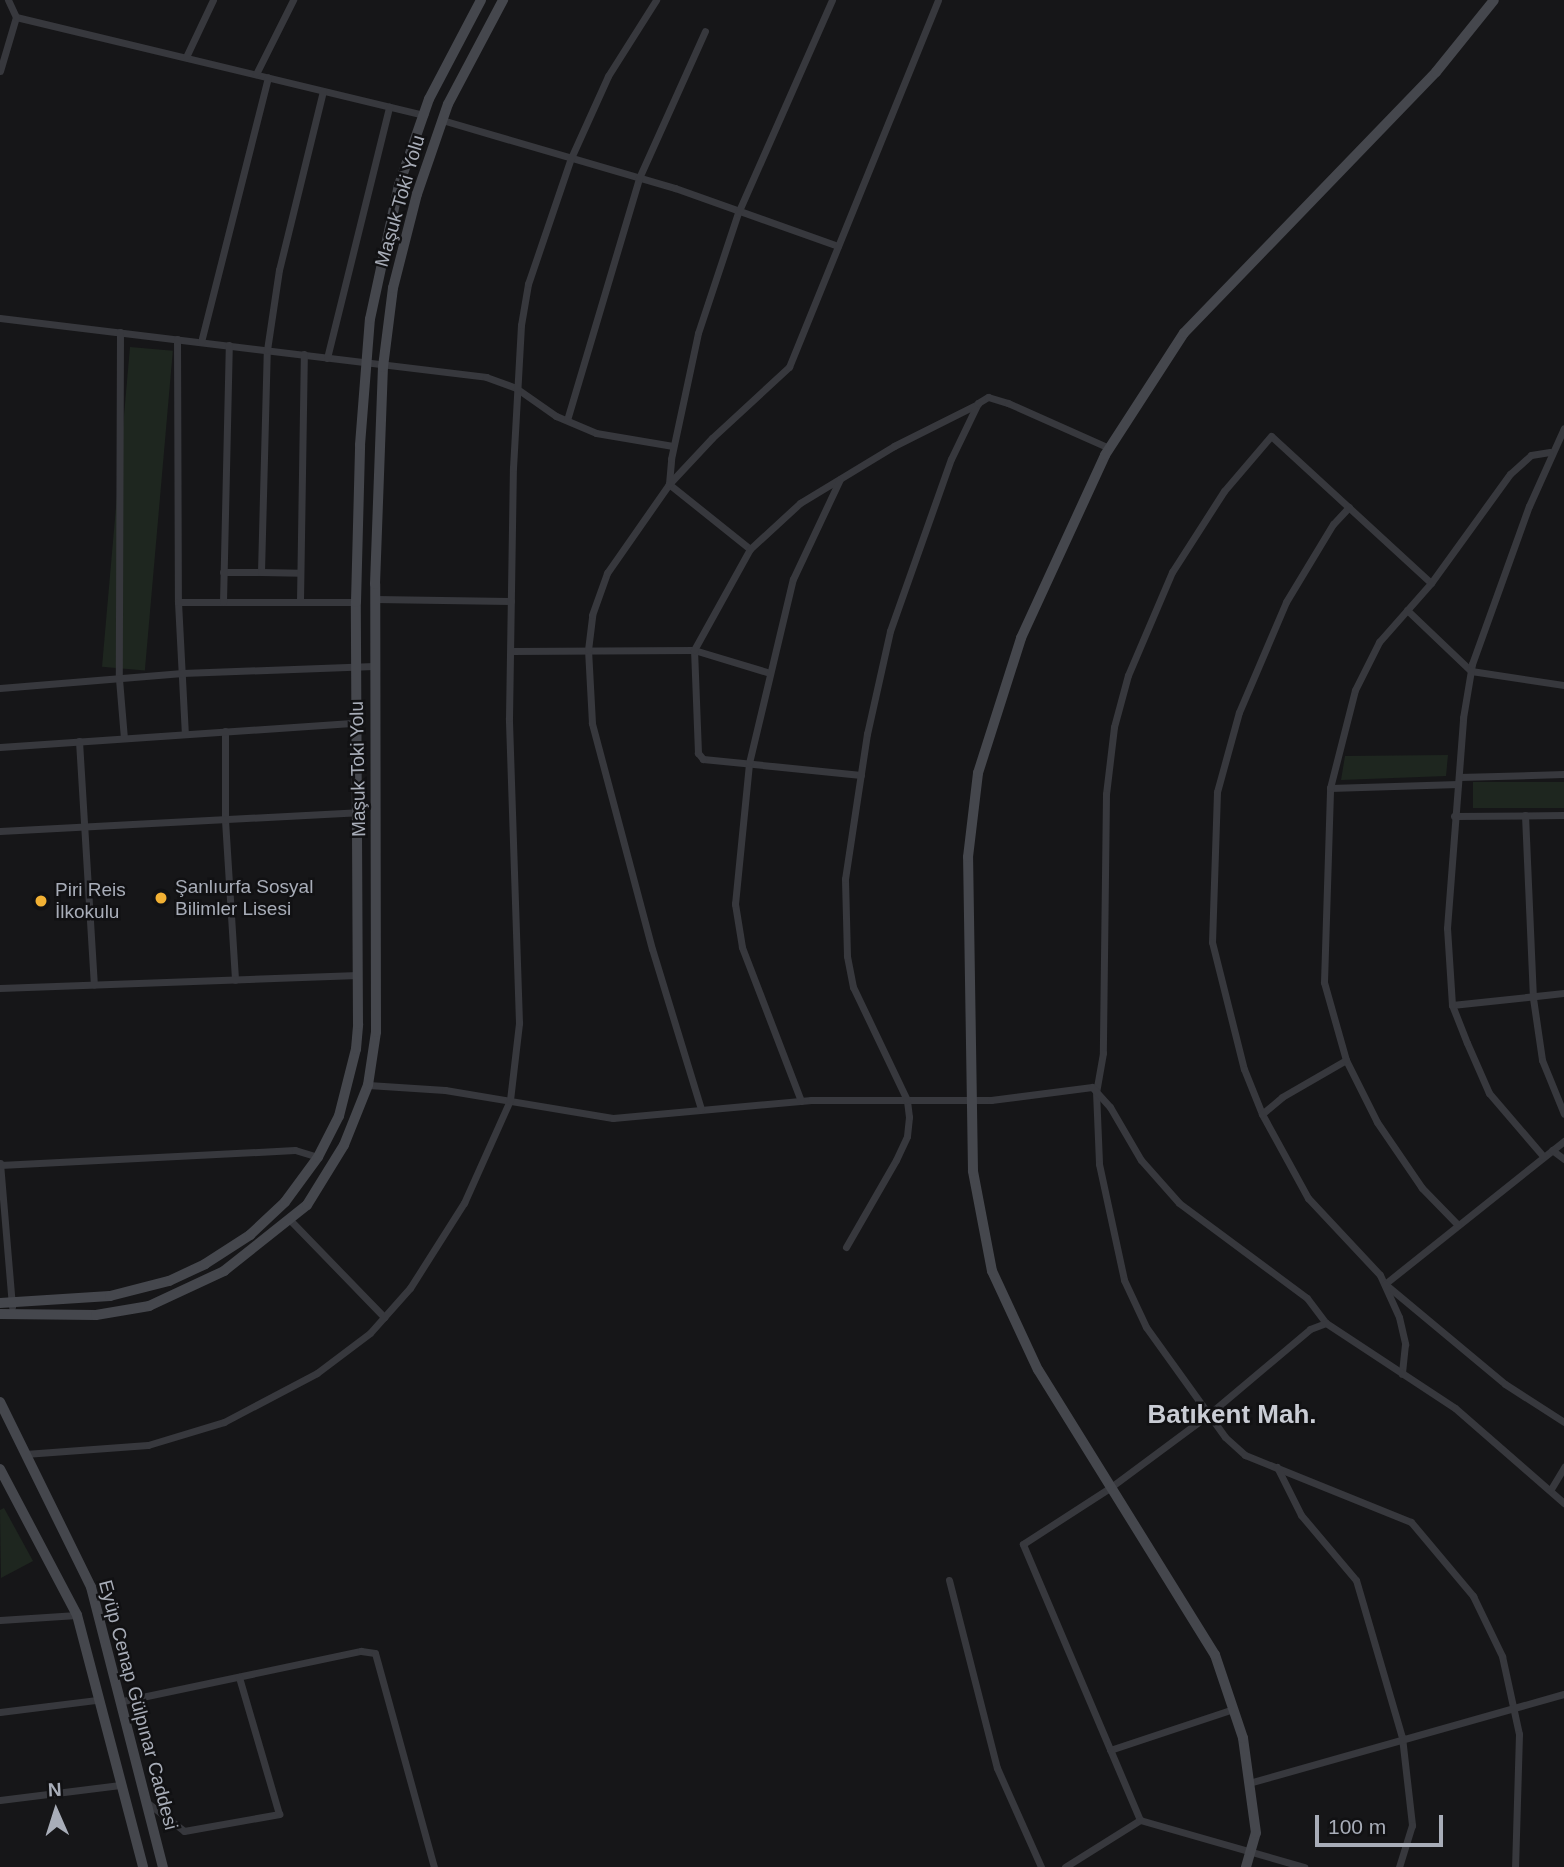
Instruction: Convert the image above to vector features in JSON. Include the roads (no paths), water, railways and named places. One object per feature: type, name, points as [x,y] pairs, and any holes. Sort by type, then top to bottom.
[{"type":"main road","points":[[8,1307],[110,1296],[169,1281],[250,1235],[285,1202],[318,1157],[339,1116],[356,1049],[358,975],[355,667],[366,364],[382,255],[399,185],[424,115],[481,0]]},
{"type":"main road","name":"Maşuk Toki Yolu","points":[[0,1314],[8,1307],[96,1315],[149,1306],[224,1270],[290,1221],[307,1205],[344,1145],[368,1085],[376,1032],[374,666],[383,367],[393,288],[416,194],[442,120],[503,0]]},
{"type":"main road","points":[[1246,1867],[1255,1833],[1243,1738],[1214,1655],[1038,1370],[992,1271],[973,1171],[968,857],[978,773],[1021,638],[1110,449],[1184,333],[1436,72],[1494,0]]},
{"type":"main road","name":"Eyüp Cenap Gülpınar Caddesi","points":[[0,1402],[91,1587],[149,1804],[163,1867]]},
{"type":"main road","points":[[0,1469],[76,1615],[143,1867]]},
{"type":"street","points":[[0,71],[16,17],[8,0]]},
{"type":"street","points":[[186,57],[213,0]]},
{"type":"street","points":[[256,74],[293,0]]},
{"type":"street","points":[[25,1454],[148,1445],[224,1422],[317,1373],[384,1317],[410,1288],[464,1203],[510,1100],[519,1023],[511,601],[516,388],[528,284],[570,158],[608,76],[656,0]]},
{"type":"street","points":[[669,485],[673,446],[698,333],[738,213],[832,0]]},
{"type":"street","points":[[701,1109],[652,949],[592,723],[587,650],[592,615],[607,573],[669,485],[712,438],[789,367],[938,0]]},
{"type":"street","points":[[16,17],[424,115]]},
{"type":"street","points":[[567,421],[639,178],[705,31]]},
{"type":"street","points":[[201,342],[268,77]]},
{"type":"street","points":[[261,572],[267,350],[278,270],[323,91]]},
{"type":"street","points":[[327,358],[389,107]]},
{"type":"street","points":[[442,120],[639,178],[838,246]]},
{"type":"street","points":[[0,318],[304,354],[383,367],[486,377],[516,388],[567,421],[596,433],[673,446]]},
{"type":"street","points":[[120,332],[119,679],[124,738]]},
{"type":"street","points":[[177,339],[178,602],[185,734]]},
{"type":"street","points":[[223,602],[229,345]]},
{"type":"street","points":[[300,601],[304,354]]},
{"type":"street","points":[[861,775],[703,759],[698,752],[694,650],[750,549],[800,503],[988,397],[1008,403],[1110,449]]},
{"type":"street","points":[[846,1247],[907,1136],[907,1100],[853,987],[847,956],[845,879],[861,775],[890,631],[951,459],[978,403]]},
{"type":"street","points":[[1543,1156],[1489,1093],[1452,1005],[1447,928],[1454,816],[1471,671],[1550,452],[1564,428]]},
{"type":"street","points":[[1431,583],[1271,436],[1224,491],[1172,572],[1149,622],[1114,727],[1106,794],[1103,1053],[1096,1091],[1099,1164],[1124,1280],[1146,1327],[1208,1415],[1245,1455],[1411,1522],[1473,1596],[1503,1656],[1519,1734],[1515,1867]]},
{"type":"street","points":[[1458,1225],[1422,1188],[1377,1122],[1346,1060],[1324,982],[1330,788],[1355,690],[1379,642],[1431,583],[1510,474],[1531,455],[1550,452]]},
{"type":"street","points":[[801,1101],[737,929],[735,904],[749,763],[793,579],[840,479]]},
{"type":"street","points":[[669,485],[750,549]]},
{"type":"street","points":[[1349,508],[1333,524],[1286,602],[1240,712],[1217,792],[1212,942],[1244,1069],[1262,1114],[1308,1198],[1385,1284],[1504,1384],[1564,1422]]},
{"type":"street","points":[[223,572],[300,573]]},
{"type":"street","points":[[375,599],[511,601]]},
{"type":"street","points":[[178,602],[356,602]]},
{"type":"street","points":[[1407,610],[1471,671],[1564,685]]},
{"type":"street","points":[[511,651],[694,650],[770,673]]},
{"type":"street","points":[[0,688],[182,673],[374,666]]},
{"type":"street","points":[[0,747],[355,723]]},
{"type":"street","points":[[225,731],[225,820],[235,979]]},
{"type":"street","points":[[79,741],[94,985]]},
{"type":"street","points":[[1330,788],[1564,774]]},
{"type":"street","points":[[0,831],[357,812]]},
{"type":"street","points":[[1525,815],[1533,998],[1542,1060],[1564,1114]]},
{"type":"street","points":[[1454,816],[1564,815]]},
{"type":"street","points":[[0,988],[358,975]]},
{"type":"street","points":[[1452,1005],[1564,993]]},
{"type":"street","points":[[1262,1114],[1282,1097],[1346,1060]]},
{"type":"street","points":[[368,1085],[510,1100],[613,1118],[801,1101],[972,1100],[1085,1086],[1096,1091],[1134,1152],[1179,1203],[1307,1298],[1326,1323],[1455,1408],[1564,1503]]},
{"type":"street","points":[[1385,1284],[1564,1140]]},
{"type":"street","points":[[8,1307],[0,1164],[295,1150],[318,1157]]},
{"type":"street","points":[[1552,1150],[1564,1159]]},
{"type":"street","points":[[290,1221],[384,1317]]},
{"type":"street","points":[[1385,1284],[1405,1344],[1402,1374]]},
{"type":"street","points":[[1140,1820],[1023,1544],[1111,1487],[1208,1415],[1310,1329],[1326,1323]]},
{"type":"street","points":[[1277,1467],[1301,1515],[1356,1580],[1402,1737],[1412,1825],[1399,1867]]},
{"type":"street","points":[[1551,1489],[1564,1467]]},
{"type":"street","points":[[949,1580],[997,1768],[1041,1867]]},
{"type":"street","points":[[0,1620],[76,1615]]},
{"type":"street","points":[[122,1701],[360,1651],[375,1653],[434,1867]]},
{"type":"street","points":[[149,1804],[184,1830],[279,1814],[239,1676]]},
{"type":"street","points":[[1249,1783],[1402,1737],[1564,1694]]},
{"type":"street","points":[[0,1712],[97,1700]]},
{"type":"street","points":[[1110,1749],[1233,1709]]},
{"type":"street","points":[[0,1800],[120,1785]]},
{"type":"street","points":[[1065,1867],[1140,1820],[1251,1849],[1304,1867]]},
{"type":"place","name":"Şanlıurfa Sosyal Bilimler Lisesi","points":[[161,898]]},
{"type":"place","name":"Piri Reis İlkokulu","points":[[41,901]]},
{"type":"district","name":"Batıkent Mah.","points":[[1232,1415]]}]
